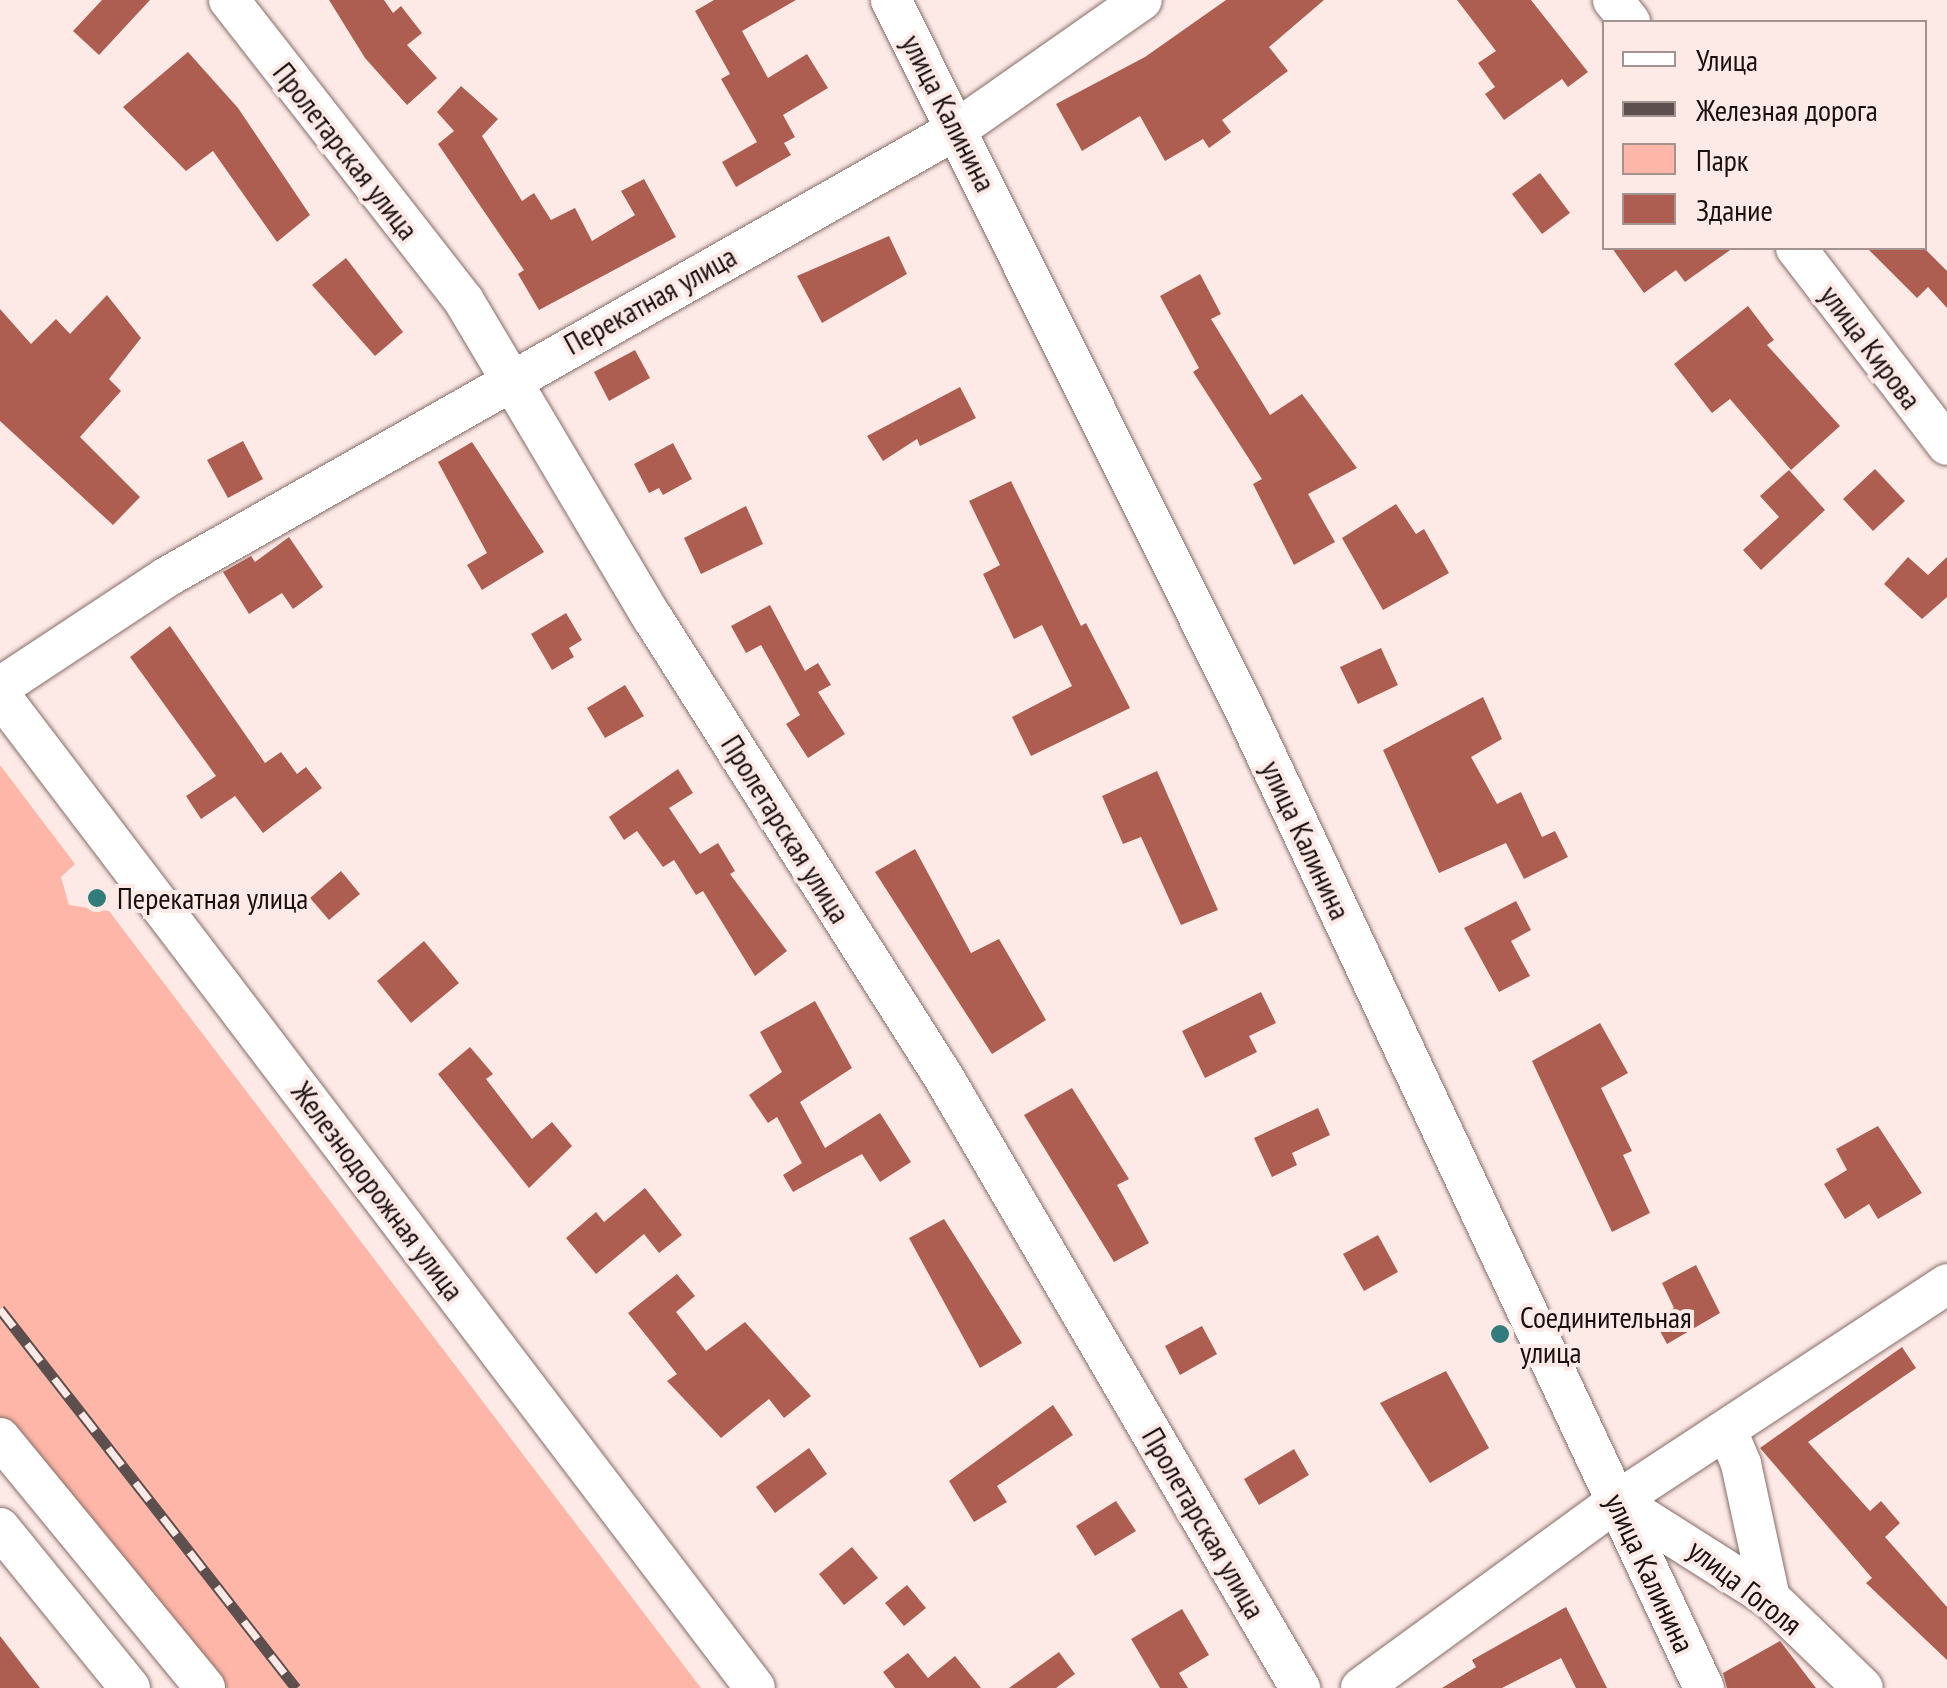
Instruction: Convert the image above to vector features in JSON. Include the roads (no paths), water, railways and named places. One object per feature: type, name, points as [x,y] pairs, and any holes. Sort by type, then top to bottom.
[{"type":"street","name":"Пролетарская улица","points":[[229,0],[464,300],[508,381],[943,1076],[1300,1688]]},
{"type":"street","name":"улица Калинина","points":[[891,0],[959,128],[1235,690],[1704,1688]]},
{"type":"street","name":"Перекатная улица","points":[[0,687],[165,578],[959,128],[1142,0]]},
{"type":"street","points":[[1613,0],[1628,20]]},
{"type":"street","name":"улица Кирова","points":[[1798,250],[1947,445]]},
{"type":"street","name":"Железнодорожная улица","points":[[0,695],[754,1688]]},
{"type":"street","points":[[1362,1688],[1617,1501],[1728,1433],[1947,1284]]},
{"type":"street","points":[[1728,1433],[1748,1499],[1770,1598]]},
{"type":"street","points":[[0,1438],[205,1688]]},
{"type":"street","points":[[1703,1550],[1748,1499]]},
{"type":"street","name":"улица Гоголя","points":[[1617,1501],[1703,1550],[1770,1598],[1862,1688]]},
{"type":"street","points":[[0,1528],[130,1688]]},
{"type":"street","points":[[48,1588],[92,1550]]},
{"type":"railway","points":[[0,1309],[296,1688]]},
{"type":"place","name":"Перекатная улица","points":[[97,898]]},
{"type":"place","name":"Соединительная улица","points":[[1500,1334]]}]
